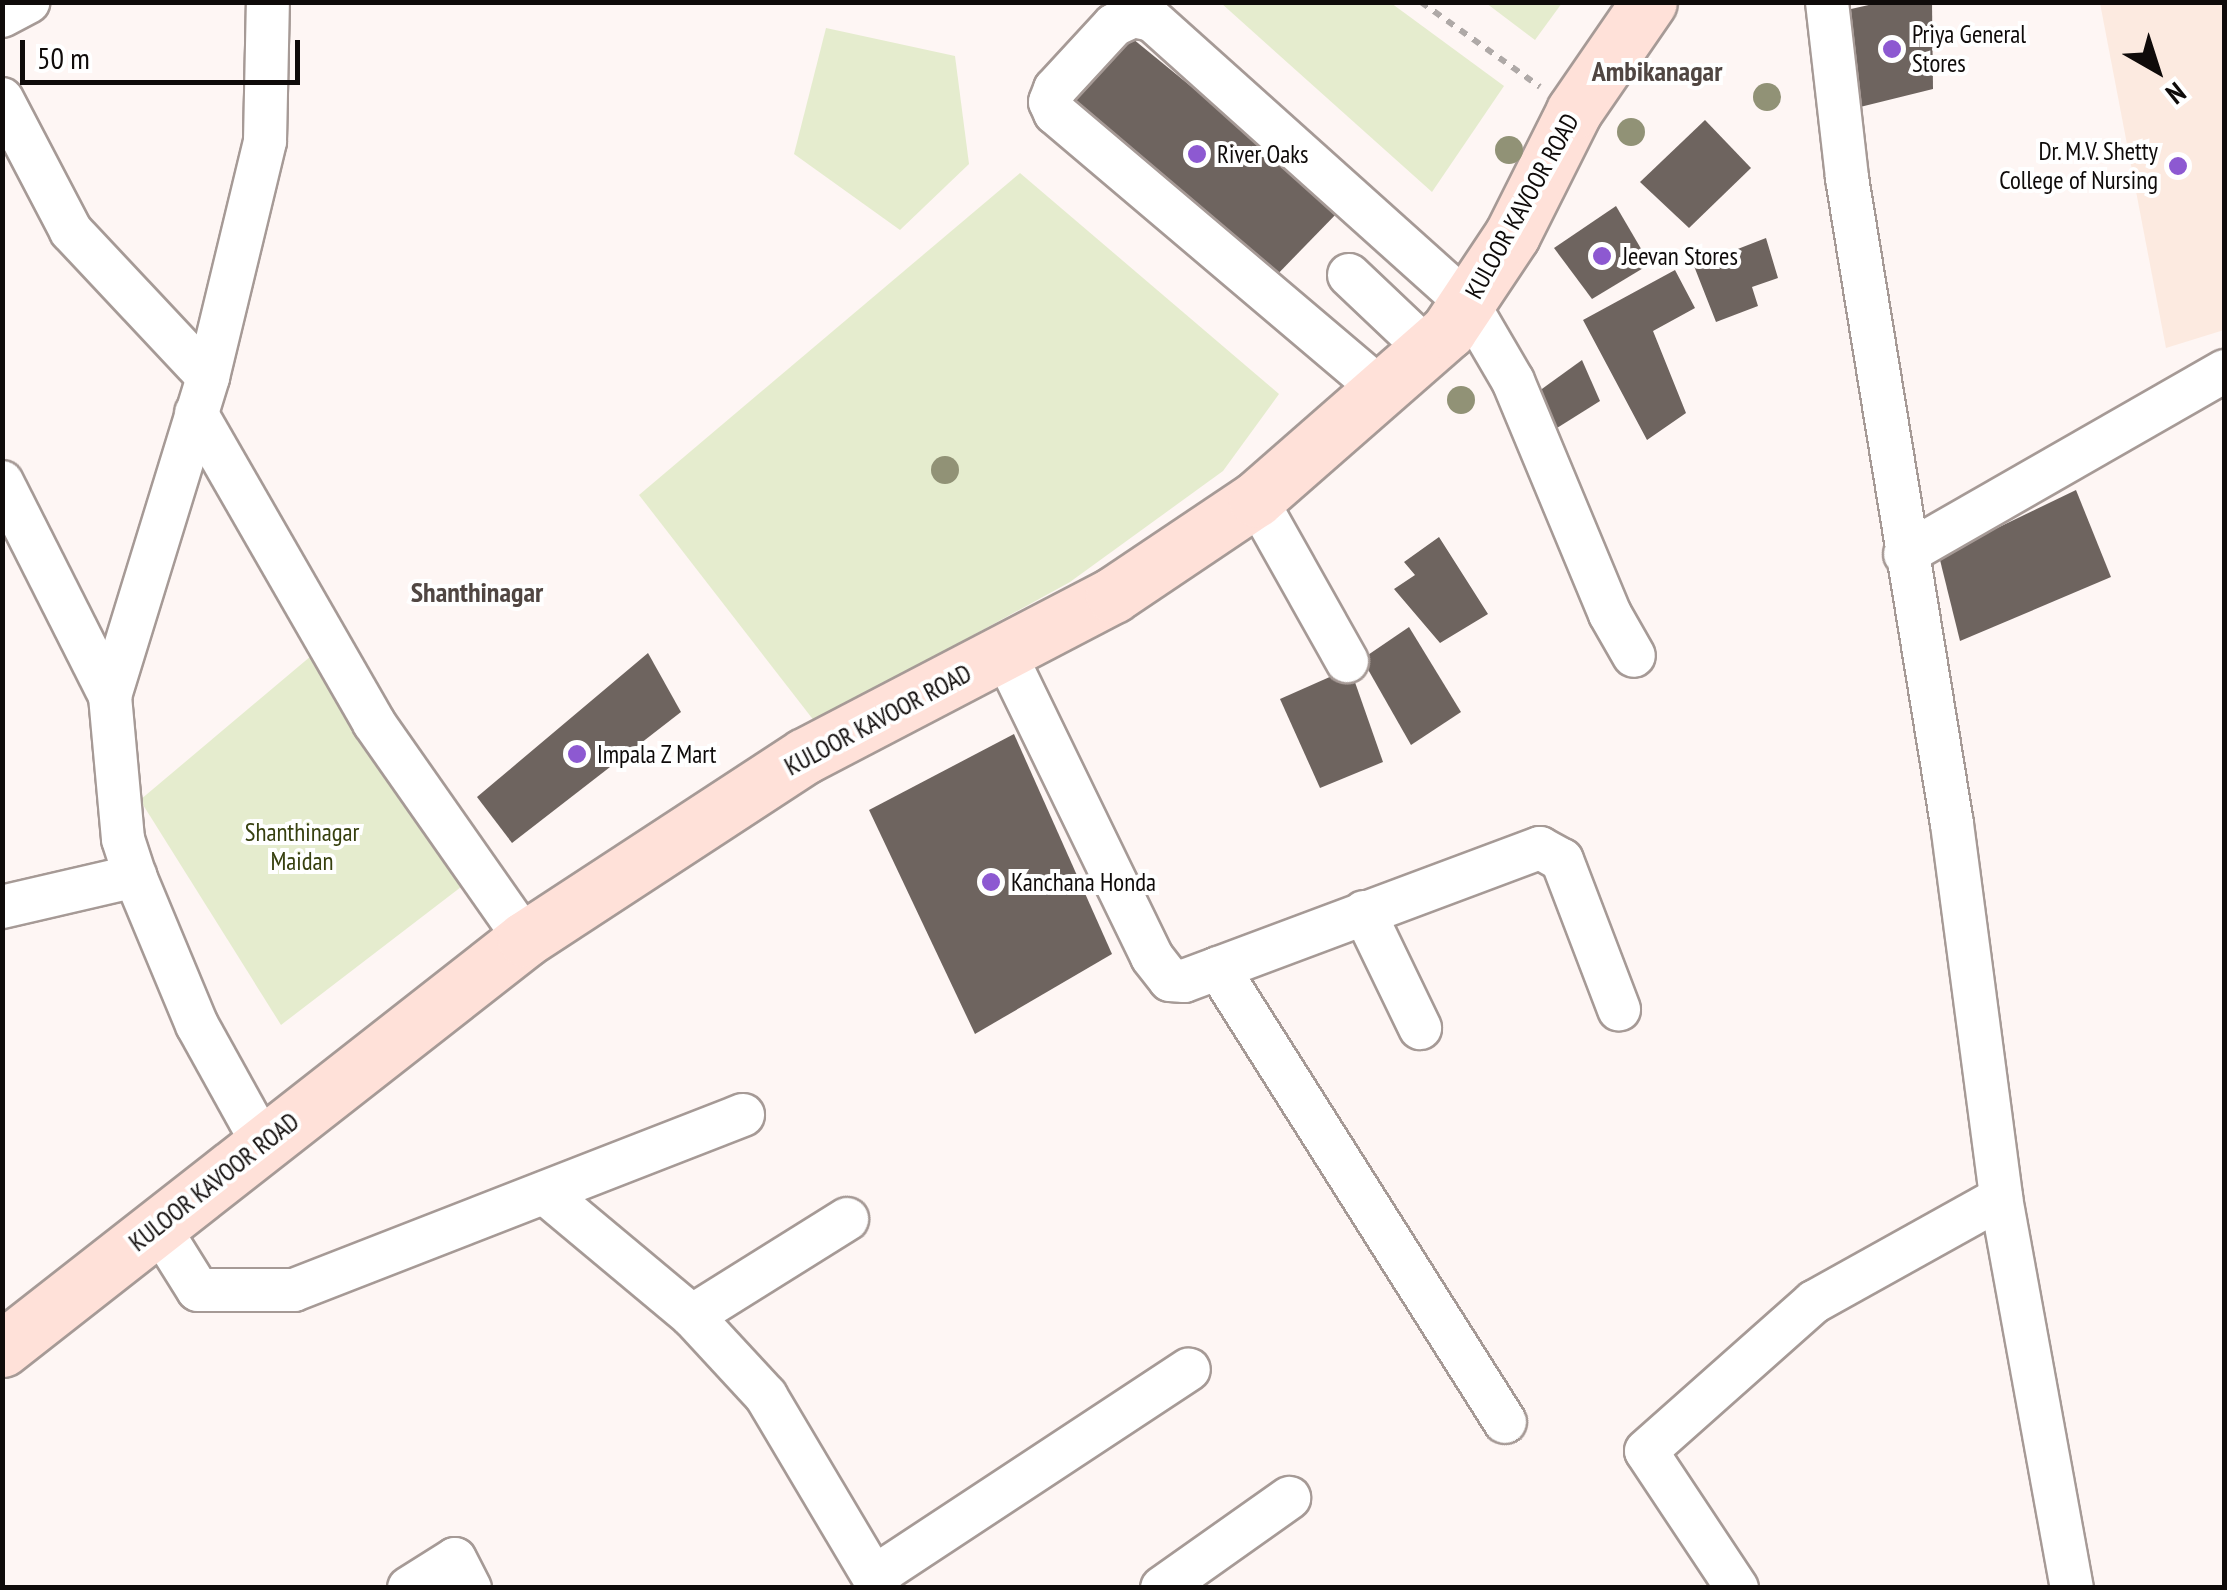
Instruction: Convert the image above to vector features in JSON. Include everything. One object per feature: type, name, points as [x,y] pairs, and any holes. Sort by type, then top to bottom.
[{"type":"main road","name":"KULOOR KAVOOR ROAD","points":[[2,1350],[525,939],[805,756],[1114,595],[1256,499],[1428,350],[1468,304],[1512,235],[1574,110],[1649,2]]},
{"type":"street","points":[[2,16],[28,2]]},
{"type":"street","points":[[110,696],[202,395],[265,141],[268,2]]},
{"type":"street","points":[[1827,2],[1847,178],[1905,554],[1952,824],[2001,1198],[2072,1588]]},
{"type":"street","points":[[1383,391],[1055,113],[1050,96],[1114,25],[1132,16],[1152,20],[1468,304],[1513,381],[1610,614],[1634,656]]},
{"type":"street","points":[[2,99],[71,232],[202,395],[374,723],[525,939]]},
{"type":"street","points":[[1349,275],[1428,350]]},
{"type":"street","points":[[1905,554],[2224,371]]},
{"type":"street","points":[[2,482],[110,696],[123,839],[135,876],[197,1025],[263,1144]]},
{"type":"street","points":[[1256,499],[1347,661]]},
{"type":"street","points":[[1004,652],[1162,974],[1184,981],[1524,852],[1552,851],[1562,860],[1619,1009]]},
{"type":"street","points":[[2,907],[135,876]]},
{"type":"street","points":[[1364,912],[1420,1028]]},
{"type":"street","points":[[1218,968],[1505,1422]]},
{"type":"street","points":[[158,1226],[198,1290],[294,1290],[743,1115]]},
{"type":"street","points":[[545,1192],[692,1316],[766,1396],[877,1582],[1189,1369]]},
{"type":"street","points":[[1737,1588],[1646,1450],[1814,1302],[2001,1198]]},
{"type":"street","points":[[692,1316],[846,1220]]},
{"type":"street","points":[[1162,1588],[1289,1498]]},
{"type":"street","points":[[409,1588],[455,1559],[470,1588]]},
{"type":"path","points":[[1421,2],[1574,110]]},
{"type":"shaded area","name":"Dr. M.V. Shetty College of Nursing","points":[[2100,3],[2224,3],[2224,330],[2166,348]]},
{"type":"green space","points":[[1221,3],[1391,3],[1504,86],[1432,192]]},
{"type":"green space","points":[[1486,3],[1562,3],[1535,40]]},
{"type":"green space","points":[[826,28],[955,56],[969,164],[900,230],[794,154]]},
{"type":"green space","points":[[1020,173],[1279,394],[1223,471],[1070,582],[815,722],[639,495]]},
{"type":"green space","name":"Shanthinagar Maidan","points":[[311,656],[461,887],[281,1025],[140,800]]},
{"type":"building","name":"Priya General Stores","points":[[1882,2],[1932,2],[1933,89],[1852,109],[1851,9]]},
{"type":"building","name":"River Oaks","points":[[1122,30],[1341,209],[1268,284],[1059,98]]},
{"type":"building","points":[[1705,120],[1751,168],[1689,228],[1640,182]]},
{"type":"building","name":"Jeevan Stores","points":[[1616,206],[1650,264],[1592,299],[1554,248]]},
{"type":"building","points":[[1766,238],[1778,278],[1752,287],[1758,306],[1716,322],[1694,266]]},
{"type":"building","points":[[1675,270],[1695,308],[1653,331],[1686,413],[1647,440],[1583,320]]},
{"type":"building","points":[[1582,360],[1600,401],[1549,433],[1528,399]]},
{"type":"building","points":[[2076,490],[2111,577],[1960,641],[1939,556]]},
{"type":"building","points":[[1439,537],[1488,614],[1440,643],[1394,589],[1415,575],[1404,562]]},
{"type":"building","points":[[1409,627],[1461,712],[1411,745],[1362,659]]},
{"type":"building","name":"Impala Z Mart","points":[[648,653],[681,712],[512,843],[477,797]]},
{"type":"building","points":[[1350,668],[1383,762],[1320,788],[1280,699]]},
{"type":"building","name":"Kanchana Honda","points":[[1014,734],[1112,954],[975,1034],[869,810]]},
{"type":"place","name":"Priya General Stores","points":[[1892,49]]},
{"type":"place","name":"River Oaks","points":[[1197,154]]},
{"type":"place","name":"Dr. M.V. Shetty College of Nursing","points":[[2178,166]]},
{"type":"place","name":"Jeevan Stores","points":[[1602,256]]},
{"type":"place","name":"Impala Z Mart","points":[[577,754]]},
{"type":"place","name":"Kanchana Honda","points":[[991,882]]},
{"type":"district","name":"Ambikanagar","points":[[1657,71]]},
{"type":"district","name":"Shanthinagar","points":[[477,592]]}]
